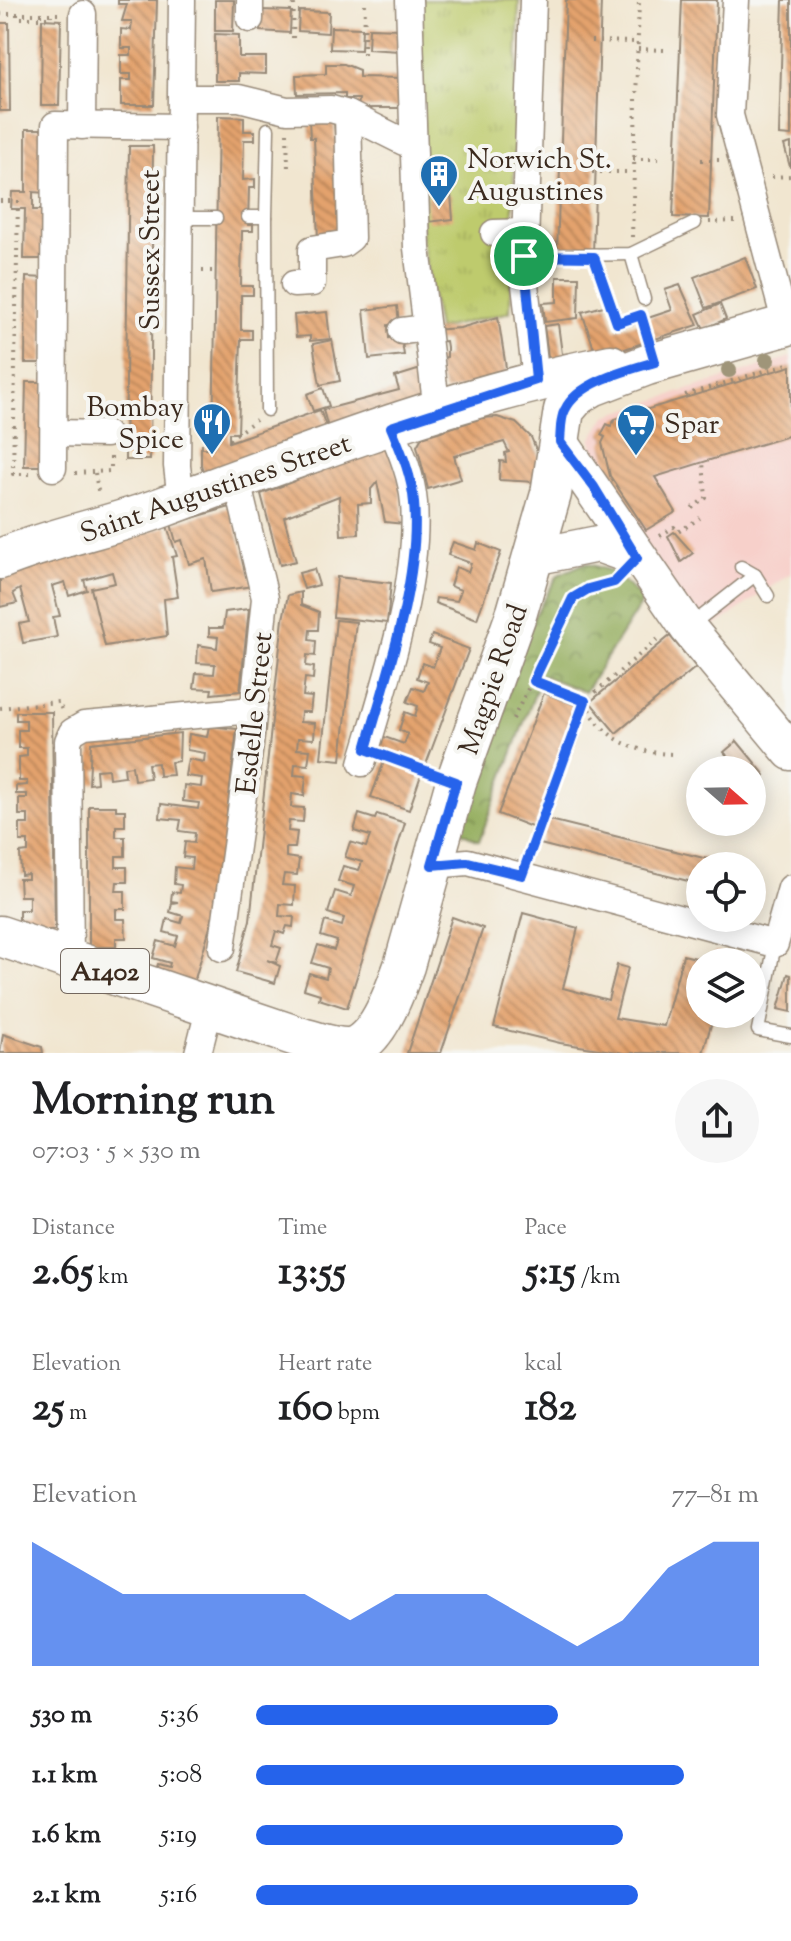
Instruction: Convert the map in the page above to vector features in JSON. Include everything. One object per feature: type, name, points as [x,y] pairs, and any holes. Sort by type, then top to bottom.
[{"type":"main road","name":"A1402","points":[[560,442],[564,410],[577,395],[651,363],[789,337]]},
{"type":"main road","name":"Saint Augustines Street","points":[[0,559],[536,380],[612,365],[651,363]]},
{"type":"main road","name":"Saint Augustines Street","points":[[476,399],[504,402],[535,414],[560,442]]},
{"type":"main road","name":"Magpie Road","points":[[395,993],[456,782],[533,557],[557,471],[560,442]]},
{"type":"main road","name":"A1402","points":[[0,936],[210,1006],[317,1046],[354,1047],[377,1025],[395,993]]},
{"type":"street","name":"Sussex Street","points":[[181,500],[177,466],[182,0]]},
{"type":"street","points":[[409,0],[417,248],[414,330],[437,411]]},
{"type":"street","points":[[533,0],[524,255],[536,380]]},
{"type":"street","points":[[736,0],[730,115],[789,337]]},
{"type":"street","points":[[82,126],[83,14]]},
{"type":"street","points":[[182,98],[239,98],[287,110],[331,109],[348,114],[404,142]]},
{"type":"street","points":[[294,284],[312,283],[312,249],[343,244],[351,238],[348,114]]},
{"type":"street","points":[[52,471],[55,125],[181,127]]},
{"type":"street","points":[[494,233],[524,255]]},
{"type":"street","points":[[364,756],[398,630],[413,538],[414,502],[405,463],[391,427]]},
{"type":"street","points":[[54,433],[108,438]]},
{"type":"street","points":[[560,442],[594,487],[676,631],[736,705],[791,752]]},
{"type":"street","name":"Esdelle Street","points":[[222,948],[253,710],[264,586],[237,481]]},
{"type":"street","points":[[533,557],[598,544],[636,556]]},
{"type":"street","points":[[70,959],[68,741],[72,732],[84,725],[253,710]]},
{"type":"street","points":[[432,865],[468,862],[775,944],[791,888]]},
{"type":"street","name":"Magpie Road","points":[[381,1053],[395,993]]},
{"type":"street","points":[[198,1053],[210,1006]]},
{"type":"lane","points":[[267,410],[268,129]]},
{"type":"lane","points":[[248,217],[266,217]]},
{"type":"lane","points":[[181,218],[216,218]]},
{"type":"lane","points":[[524,255],[594,257],[631,254],[695,223]]},
{"type":"lane","points":[[631,254],[644,299]]},
{"type":"lane","points":[[741,567],[755,575],[768,596]]},
{"type":"lane","points":[[676,631],[755,575]]},
{"type":"lane","points":[[775,944],[758,1030],[791,1036]]},
{"type":"path","points":[[293,38],[294,0]]},
{"type":"path","points":[[364,54],[365,0]]},
{"type":"path","points":[[631,254],[639,0]]},
{"type":"path","points":[[0,14],[83,14]]},
{"type":"path","points":[[591,41],[638,42]]},
{"type":"path","points":[[637,49],[664,50]]},
{"type":"path","points":[[287,110],[288,169]]},
{"type":"path","points":[[633,159],[659,159]]},
{"type":"path","points":[[592,172],[632,172]]},
{"type":"path","points":[[0,201],[15,201],[13,474],[111,471],[108,438]]},
{"type":"path","points":[[695,223],[757,221]]},
{"type":"path","points":[[594,257],[617,323],[641,315],[651,363]]},
{"type":"path","points":[[685,395],[789,337]]},
{"type":"path","points":[[229,439],[239,436],[267,410]]},
{"type":"path","points":[[692,508],[706,498],[703,462]]},
{"type":"path","points":[[95,472],[100,498]]},
{"type":"path","points":[[508,729],[573,598],[588,589],[614,582],[636,556],[674,527],[678,532],[700,518]]},
{"type":"path","points":[[522,875],[585,701],[676,631]]},
{"type":"path","points":[[534,681],[585,701],[591,715],[609,737],[655,754],[676,754]]},
{"type":"path","points":[[0,708],[58,702],[72,732]]},
{"type":"path","points":[[364,756],[456,782]]},
{"type":"shaded area","points":[[791,357],[791,573],[705,633],[602,483],[591,440],[606,416]]},
{"type":"green space","points":[[418,0],[519,0],[510,312],[438,329],[422,239]]},
{"type":"green space","points":[[585,563],[614,572],[643,600],[585,692],[542,675],[479,841],[460,831],[534,617],[558,575]]},
{"type":"building","points":[[118,0],[157,0],[154,105],[121,105],[121,80],[131,80],[131,74],[121,74],[121,55],[131,55],[131,48],[121,48],[121,29],[131,30],[132,21],[122,21],[127,4],[118,4]]},
{"type":"building","points":[[215,0],[234,0],[233,31],[215,31]]},
{"type":"building","points":[[566,0],[601,0],[593,254],[557,253]]},
{"type":"building","points":[[682,0],[717,0],[709,218],[673,217]]},
{"type":"building","points":[[783,0],[791,0],[791,136],[779,135]]},
{"type":"building","points":[[260,10],[291,11],[290,33],[260,31]]},
{"type":"building","points":[[299,11],[329,12],[328,33],[298,31]]},
{"type":"building","points":[[42,19],[61,20],[59,105],[41,105]]},
{"type":"building","points":[[0,23],[9,23],[10,111],[0,111]]},
{"type":"building","points":[[331,27],[362,28],[361,50],[330,49]]},
{"type":"building","points":[[369,28],[400,29],[399,51],[368,49]]},
{"type":"building","points":[[215,34],[239,35],[239,57],[266,57],[266,74],[239,73],[239,81],[215,81]]},
{"type":"building","points":[[326,64],[344,64],[359,70],[359,77],[404,78],[404,108],[358,108],[359,99],[345,99],[345,93],[297,94],[296,75],[326,74]]},
{"type":"building","points":[[218,116],[244,117],[244,131],[255,131],[255,140],[244,140],[243,180],[255,179],[255,188],[249,188],[248,225],[253,225],[253,231],[242,231],[241,286],[253,286],[253,295],[241,295],[241,330],[252,330],[252,339],[241,339],[238,433],[229,433],[229,442],[320,410],[329,435],[206,480],[201,465],[201,448],[213,448]]},
{"type":"building","points":[[334,119],[335,138],[339,138],[343,239],[318,240],[314,138],[310,138],[309,120]]},
{"type":"building","points":[[26,129],[45,129],[45,193],[33,192],[33,210],[47,210],[46,259],[24,259],[25,209],[11,209],[12,192],[26,192]]},
{"type":"building","points":[[791,143],[791,167],[790,167],[784,145]]},
{"type":"building","points":[[129,146],[153,146],[150,460],[125,460]]},
{"type":"building","name":"Norwich St. Augustines","points":[[451,194],[453,219],[428,222],[426,196]]},
{"type":"building","points":[[745,257],[757,289],[706,308],[694,277]]},
{"type":"building","points":[[26,277],[45,278],[43,363],[25,363]]},
{"type":"building","points":[[557,277],[579,277],[578,318],[545,322],[543,303],[557,302]]},
{"type":"building","points":[[680,285],[698,325],[652,340],[645,319],[672,310],[665,290]]},
{"type":"building","points":[[720,304],[726,319],[704,329],[697,314]]},
{"type":"building","points":[[607,305],[615,330],[640,322],[646,342],[597,358],[582,312]]},
{"type":"building","points":[[397,306],[399,323],[388,325],[389,338],[401,336],[404,355],[369,359],[364,310]]},
{"type":"building","points":[[327,312],[330,339],[310,341],[310,336],[296,337],[294,315]]},
{"type":"building","points":[[498,317],[507,374],[445,392],[435,360],[447,357],[446,341],[433,342],[431,330],[460,328]]},
{"type":"building","points":[[558,324],[562,354],[571,353],[573,369],[550,372],[544,326]]},
{"type":"building","points":[[332,340],[340,381],[320,385],[313,344]]},
{"type":"building","points":[[791,366],[791,435],[655,477],[676,512],[646,530],[610,476],[602,443],[605,437],[601,435],[607,424],[611,426],[615,419]]},
{"type":"building","points":[[424,368],[434,398],[329,431],[323,410],[399,390],[395,377]]},
{"type":"building","points":[[26,382],[46,382],[45,466],[24,466]]},
{"type":"building","points":[[323,388],[329,406],[313,411],[307,394]]},
{"type":"building","points":[[497,417],[516,423],[531,437],[539,457],[536,482],[499,480],[500,461],[506,462],[505,453],[509,452],[504,442],[454,456],[461,479],[428,489],[417,446],[422,437],[482,418]]},
{"type":"building","points":[[381,447],[389,449],[399,479],[404,524],[385,522],[377,482],[371,489],[371,503],[358,504],[359,534],[341,535],[339,496],[284,517],[296,561],[280,565],[261,494]]},
{"type":"building","points":[[230,507],[253,586],[211,592],[206,559],[189,564],[182,540],[176,542],[171,524]]},
{"type":"building","points":[[167,526],[177,556],[172,557],[178,597],[164,599],[167,636],[105,646],[91,588],[115,583],[112,572],[84,580],[87,590],[69,596],[65,582],[52,586],[60,616],[53,617],[57,637],[23,643],[19,624],[29,622],[20,589],[13,593],[17,603],[0,607],[0,578]]},
{"type":"building","points":[[674,532],[693,553],[681,562],[668,536]]},
{"type":"building","points":[[453,542],[476,550],[478,543],[501,552],[477,619],[435,603],[436,598],[457,601],[461,590],[450,586],[456,567],[468,572],[471,563],[448,555]]},
{"type":"building","points":[[314,569],[319,585],[304,589],[299,573]]},
{"type":"building","points":[[337,577],[391,583],[387,623],[333,617]]},
{"type":"building","points":[[301,592],[301,605],[319,612],[318,630],[310,630],[309,640],[316,641],[315,656],[307,655],[306,666],[314,667],[313,679],[305,678],[303,696],[312,697],[310,712],[301,712],[300,722],[315,723],[314,739],[298,738],[297,749],[310,750],[308,765],[295,764],[294,775],[306,776],[304,796],[292,794],[291,807],[304,808],[303,822],[289,821],[288,831],[297,832],[295,848],[286,848],[286,857],[299,859],[297,875],[284,874],[282,885],[295,886],[294,905],[280,904],[279,916],[294,917],[293,927],[287,926],[284,934],[276,931],[272,945],[281,948],[276,963],[267,960],[280,966],[275,983],[236,972],[250,920],[283,619],[288,595]]},
{"type":"building","points":[[249,609],[240,691],[211,694],[212,689],[194,688],[196,673],[214,674],[215,664],[197,663],[198,645],[217,648],[218,637],[209,636],[209,628],[223,628],[225,612]]},
{"type":"building","points":[[336,620],[356,622],[341,760],[321,758]]},
{"type":"building","points":[[432,635],[469,649],[425,767],[371,747],[376,734],[404,744],[408,734],[399,730],[405,712],[415,716],[418,706],[407,702],[413,687],[424,691],[428,682],[417,678],[422,663],[433,667],[440,648],[429,644]]},
{"type":"building","points":[[670,636],[696,667],[616,733],[590,702]]},
{"type":"building","points":[[544,693],[581,707],[534,828],[498,814]]},
{"type":"building","points":[[16,712],[52,712],[55,930],[29,930],[19,925],[19,910],[29,910],[29,896],[20,896],[19,879],[28,879],[28,874],[21,875],[20,853],[28,852],[28,841],[20,841],[20,824],[28,824],[28,815],[19,815],[19,798],[27,798],[27,794],[16,794],[16,786],[27,785],[27,781],[19,781],[19,757],[27,756],[27,748],[18,748],[18,730],[26,730],[26,720],[16,720]]},
{"type":"building","points":[[209,726],[237,729],[216,906],[193,986],[154,976],[158,964],[169,967],[170,963],[153,958],[158,941],[175,946],[178,936],[164,932],[167,919],[181,923],[183,916],[170,912],[172,903],[178,902],[171,901],[172,892],[180,893],[181,885],[174,884],[175,867],[191,869],[192,858],[183,857],[185,842],[194,843],[195,833],[179,831],[181,820],[160,818],[161,804],[198,809],[199,803],[183,801],[184,785],[201,787],[202,778],[185,776],[188,759],[204,762],[205,753],[187,750],[189,734],[207,737]]},
{"type":"building","points":[[180,733],[179,761],[171,762],[173,775],[159,776],[158,763],[148,764],[150,778],[134,780],[132,766],[124,767],[125,776],[109,778],[108,769],[96,770],[97,783],[89,784],[91,743]]},
{"type":"building","points":[[737,741],[749,756],[727,756],[724,752]]},
{"type":"building","points":[[385,759],[422,772],[409,810],[371,797]]},
{"type":"building","points":[[89,806],[116,806],[116,810],[125,810],[125,826],[116,826],[116,837],[125,837],[125,856],[116,856],[116,867],[127,867],[127,882],[117,882],[116,891],[125,891],[125,909],[116,909],[116,919],[125,919],[126,938],[116,938],[116,947],[89,947]]},
{"type":"building","points":[[359,814],[375,819],[377,814],[405,823],[347,1008],[319,999],[320,994],[304,989],[309,973],[326,978],[328,968],[312,963],[318,945],[334,950],[337,941],[321,936],[325,921],[342,926],[344,918],[328,913],[335,891],[351,896],[354,886],[338,881],[343,866],[359,870],[362,862],[345,857],[350,842],[366,847],[370,836],[354,831]]},
{"type":"building","points":[[546,819],[686,854],[686,880],[540,844]]},
{"type":"building","points":[[523,913],[578,928],[563,988],[608,1000],[617,965],[628,968],[615,1018],[664,1026],[683,955],[686,956],[686,1028],[710,1028],[703,1053],[625,1053],[560,1043],[494,1027]]},
{"type":"building","points":[[452,917],[483,928],[441,1053],[407,1053]]},
{"type":"building","points":[[788,974],[791,975],[791,1012],[778,1009]]},
{"type":"building","points":[[3,1034],[42,1047],[43,1053],[0,1053]]},
{"type":"place","name":"Norwich St. Augustines","points":[[439,208]]},
{"type":"place","name":"Bombay Spice","points":[[212,456]]},
{"type":"place","name":"Spar","points":[[636,457]]},
{"type":"route","points":[[524,256],[594,257],[617,323],[641,315],[655,362],[592,386],[577,395],[564,410],[560,442],[594,487],[637,558],[621,571],[614,582],[588,589],[573,598],[559,622],[534,681],[585,701],[522,875],[468,862],[432,865],[456,782],[366,749],[398,630],[413,538],[414,502],[405,463],[391,427],[536,380],[524,256]]}]
